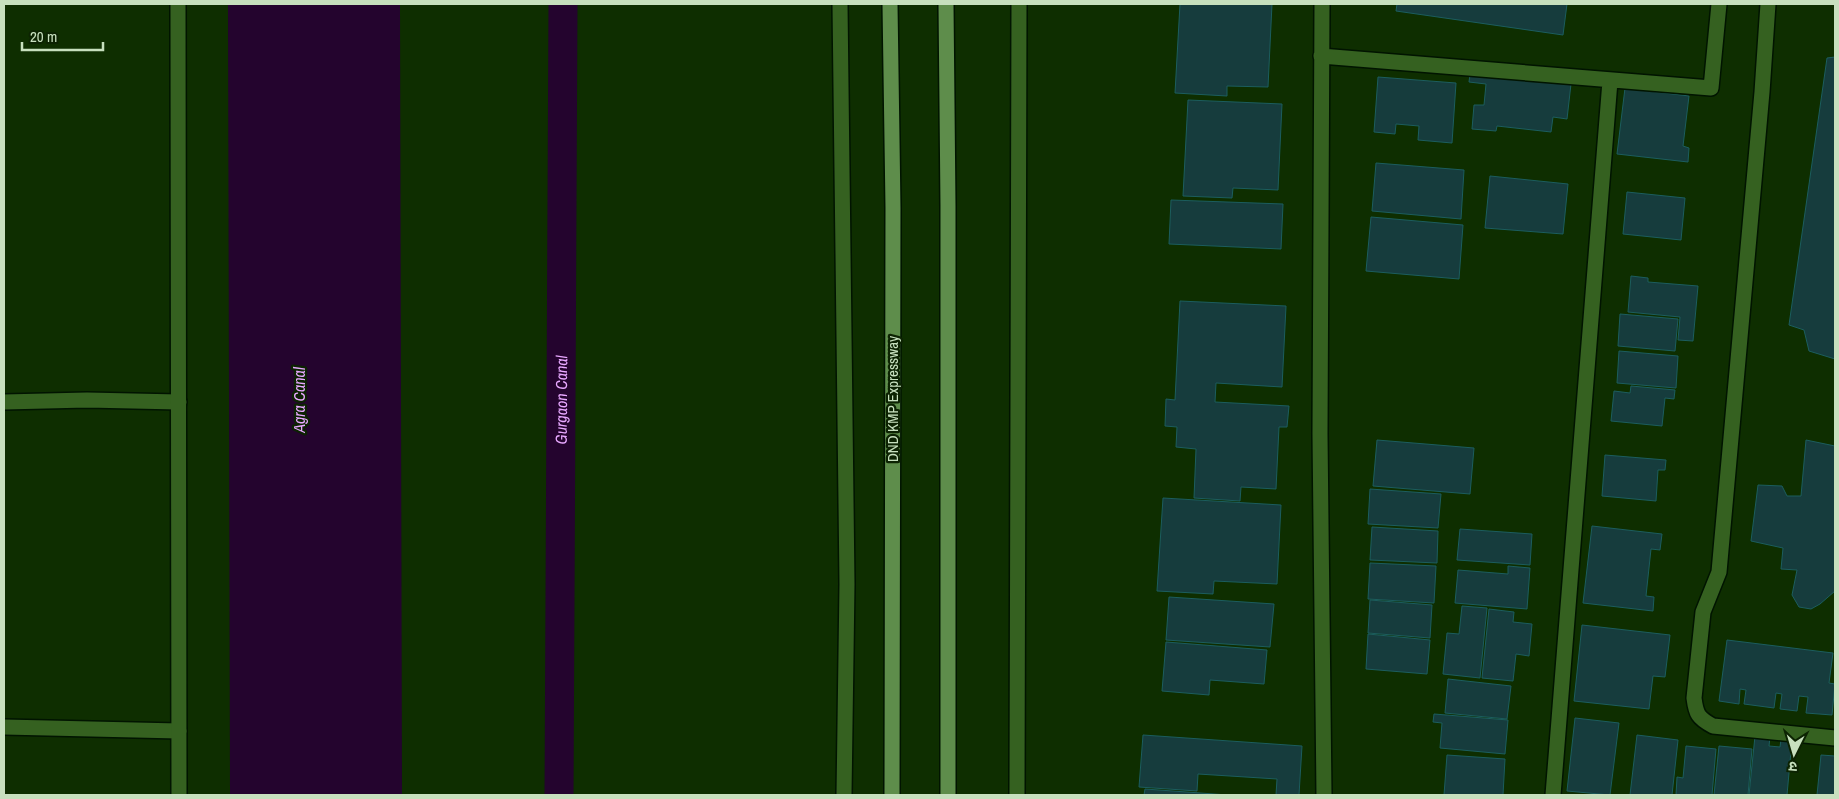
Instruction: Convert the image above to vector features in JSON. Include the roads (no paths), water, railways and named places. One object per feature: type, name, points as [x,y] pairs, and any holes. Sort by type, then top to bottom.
[{"type":"highway","name":"DND KMP Expressway","points":[[890,4],[893,208],[892,795]]},
{"type":"highway","points":[[946,4],[948,795]]},
{"type":"street","points":[[178,4],[179,795]]},
{"type":"street","points":[[840,4],[847,584],[844,795]]},
{"type":"street","points":[[1017,795],[1019,4]]},
{"type":"street","points":[[1322,4],[1320,434],[1324,795]]},
{"type":"street","points":[[1321,56],[1711,88],[1719,4]]},
{"type":"street","points":[[1768,4],[1762,92],[1719,572],[1702,612],[1694,698],[1696,711],[1702,720],[1713,726],[1835,738]]},
{"type":"street","points":[[1553,795],[1610,81]]},
{"type":"street","points":[[4,402],[87,400],[179,402]]},
{"type":"street","points":[[4,727],[179,731]]},
{"type":"water","name":"Agra Canal","points":[[228,4],[400,4],[402,795],[230,795]]},
{"type":"waterway","name":"Gurgaon Canal","points":[[559,795],[563,4]]}]
